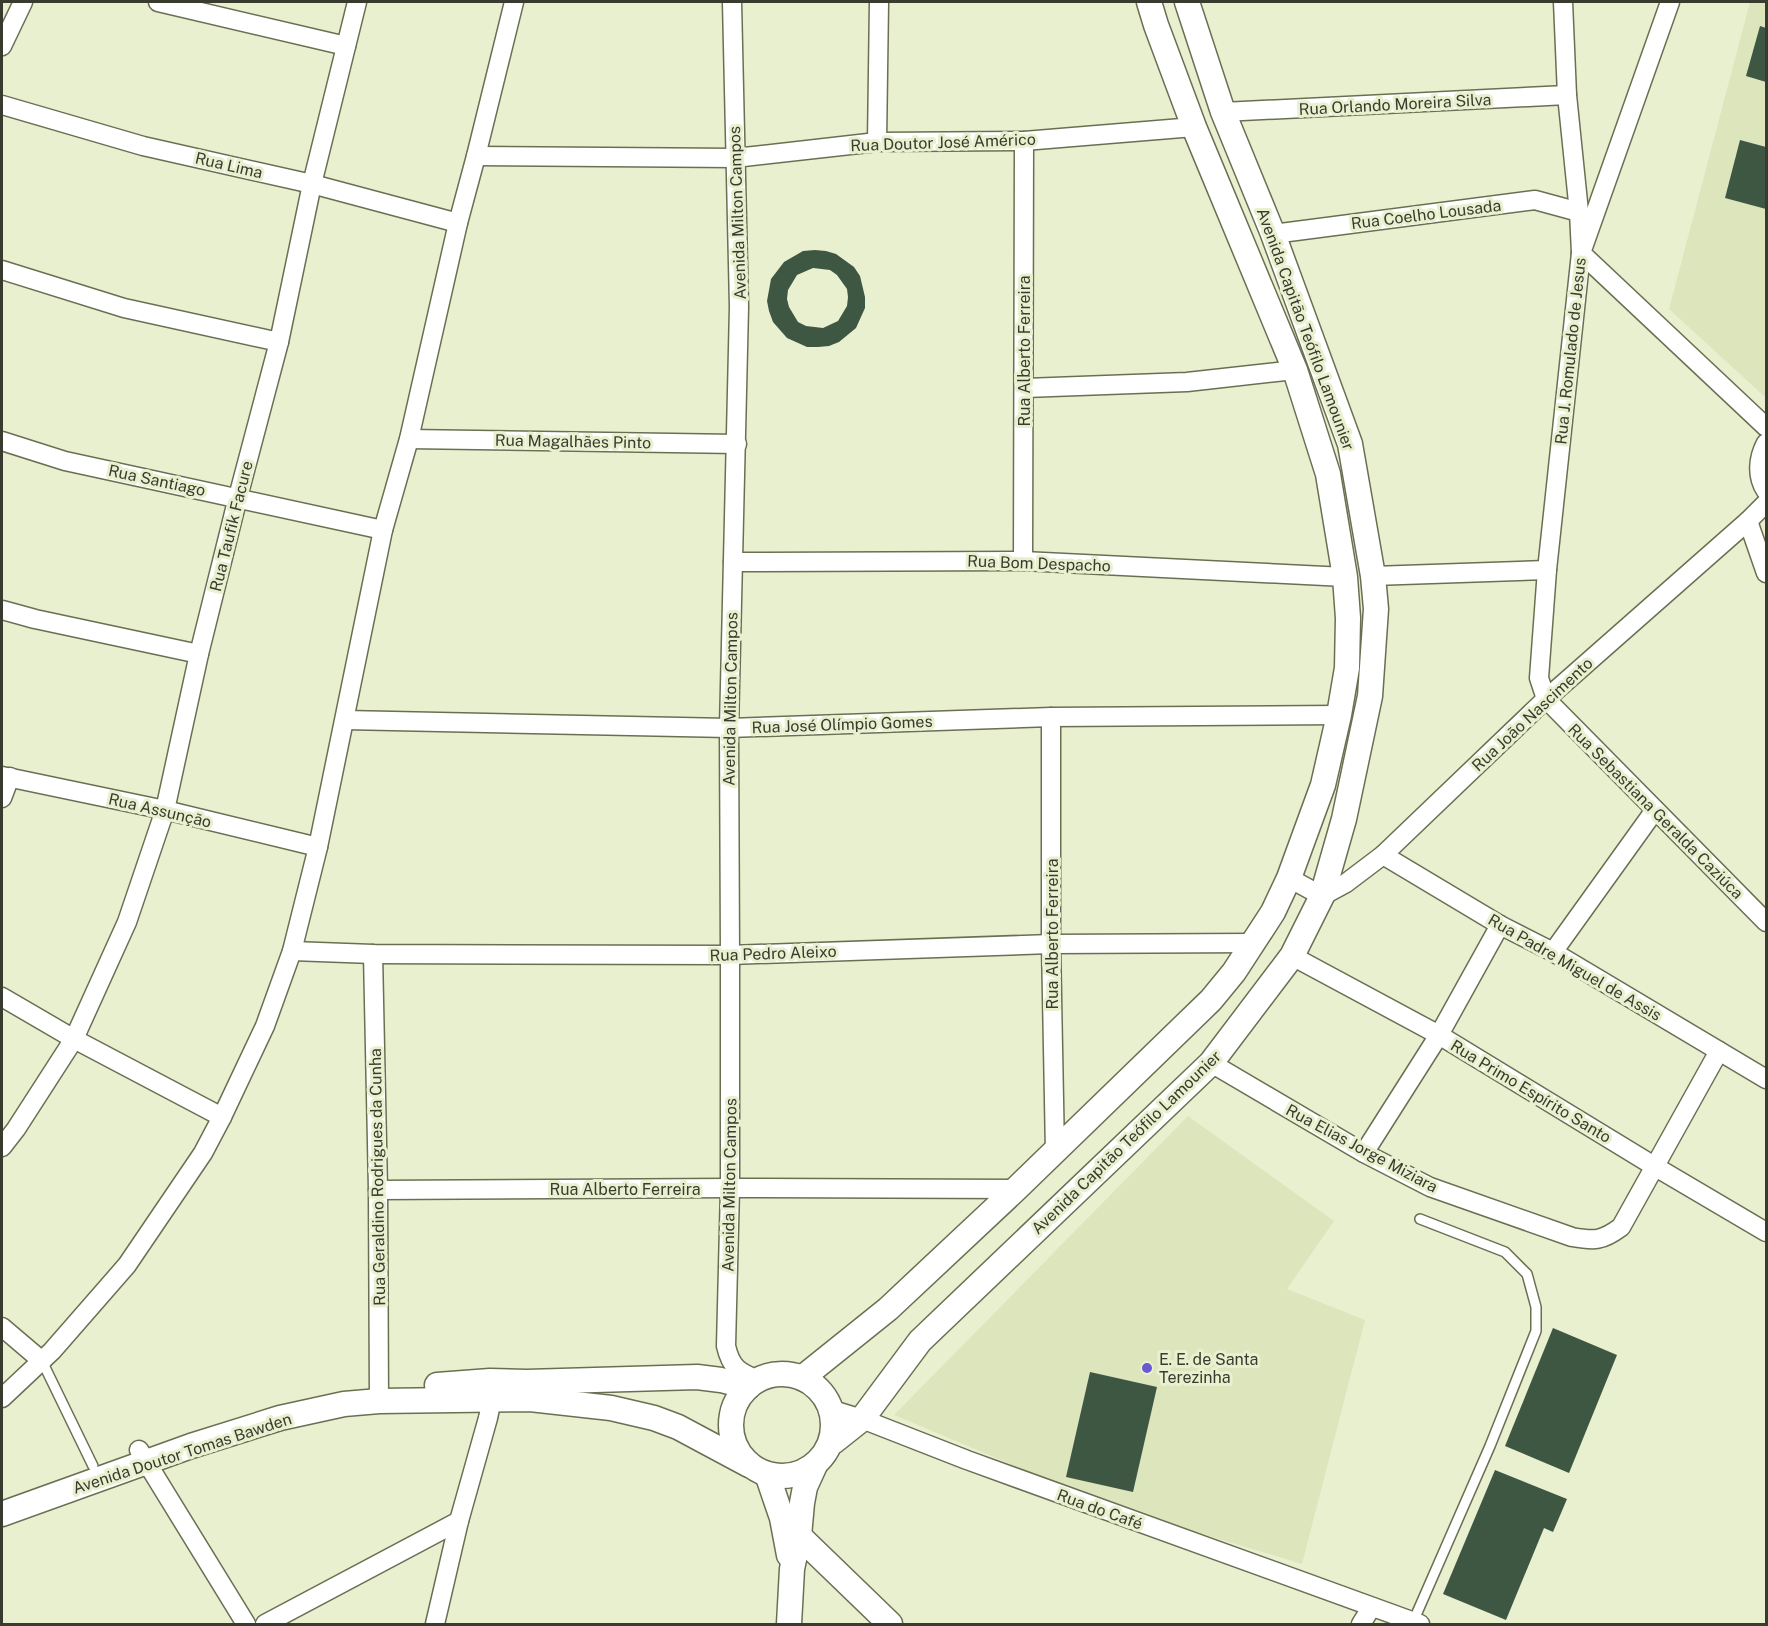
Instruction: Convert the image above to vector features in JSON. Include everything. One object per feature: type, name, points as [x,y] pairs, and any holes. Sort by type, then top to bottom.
[{"type":"main road","name":"Avenida Capitão Teófilo Lamounier","points":[[802,1378],[888,1309],[1212,1000],[1234,972],[1273,912],[1289,878],[1323,785],[1340,715],[1347,668],[1348,618],[1345,577],[1328,474],[1295,370],[1194,127],[1149,2]]},
{"type":"main road","name":"Avenida Capitão Teófilo Lamounier","points":[[832,1442],[862,1419],[920,1341],[1211,1064],[1292,956],[1322,896],[1344,819],[1370,696],[1376,609],[1373,576],[1350,444],[1273,234],[1223,112],[1188,6]]},
{"type":"main road","points":[[1156,25],[1188,6]]},
{"type":"main road","points":[[789,1624],[792,1569],[805,1487],[815,1465],[832,1442],[833,1423],[824,1395],[802,1378],[780,1374],[753,1384],[737,1401],[731,1418],[732,1435],[738,1451],[758,1469],[782,1518],[792,1569]]},
{"type":"main road","name":"Avenida Doutor Tomas Bawden","points":[[2,1500],[93,1466],[143,1456],[280,1418],[379,1394],[491,1390],[527,1382],[697,1377],[753,1384]]},
{"type":"main road","name":"Avenida Doutor Tomas Bawden","points":[[491,1390],[530,1399],[611,1408],[654,1418],[678,1427],[758,1469]]},
{"type":"main road","name":"Avenida Doutor Tomas Bawden","points":[[2,1514],[143,1456]]},
{"type":"main road","points":[[758,1469],[783,1476],[800,1473],[815,1465]]},
{"type":"main road","points":[[799,1536],[890,1624]]},
{"type":"street","points":[[2,46],[23,2]]},
{"type":"street","points":[[158,2],[346,46]]},
{"type":"street","name":"Rua Taufik Facure","points":[[2,1147],[74,1039],[127,922],[165,810],[199,654],[279,342],[312,184],[357,2]]},
{"type":"street","points":[[2,1398],[42,1361],[127,1265],[203,1153],[265,1026],[292,951],[318,847],[383,530],[409,439],[458,223],[514,2]]},
{"type":"street","name":"Avenida Milton Campos","points":[[732,2],[739,307],[729,728],[729,1188],[726,1346],[733,1366],[753,1384]]},
{"type":"street","points":[[877,142],[879,2]]},
{"type":"street","name":"Rua J. Romulado de Jesus","points":[[1546,699],[1539,678],[1547,570],[1581,253],[1567,95],[1563,2]]},
{"type":"street","points":[[1670,2],[1581,253],[1767,427]]},
{"type":"street","name":"Rua Orlando Moreira Silva","points":[[1223,112],[1567,95]]},
{"type":"street","name":"Rua Lima","points":[[2,105],[143,146],[312,184],[458,223]]},
{"type":"street","name":"Rua Doutor José Américo","points":[[476,156],[735,158],[877,142],[1024,141],[1194,127]]},
{"type":"street","name":"Rua Alberto Ferreira","points":[[1023,561],[1024,141]]},
{"type":"street","name":"Rua Coelho Lousada","points":[[1273,234],[1535,201],[1579,212]]},
{"type":"street","points":[[2,270],[124,308],[279,342]]},
{"type":"street","points":[[1024,388],[1187,382],[1295,370]]},
{"type":"street","name":"Rua Magalhães Pinto","points":[[409,439],[737,444]]},
{"type":"street","name":"Rua Santiago","points":[[2,441],[65,461],[383,530]]},
{"type":"street","points":[[1767,443],[1760,458],[1759,472],[1767,491]]},
{"type":"street","name":"Rua João Nascimento","points":[[1322,896],[1354,877],[1383,855],[1546,699],[1767,503]]},
{"type":"street","points":[[1748,521],[1767,573]]},
{"type":"street","name":"Rua Bom Despacho","points":[[733,562],[1023,561],[1345,577]]},
{"type":"street","points":[[1373,576],[1547,570]]},
{"type":"street","points":[[2,610],[199,654]]},
{"type":"street","name":"Rua Sebastiana Geralda Caziúca","points":[[1546,699],[1767,921]]},
{"type":"street","name":"Rua José Olímpio Gomes","points":[[345,720],[729,728],[1051,717],[1340,715]]},
{"type":"street","name":"Rua Alberto Ferreira","points":[[1051,717],[1051,944],[1055,1152]]},
{"type":"street","points":[[2,798],[6,776]]},
{"type":"street","name":"Rua Assunção","points":[[6,776],[165,810],[318,847]]},
{"type":"street","points":[[1553,952],[1655,810]]},
{"type":"street","name":"Rua Padre Miguel de Assis","points":[[1383,855],[1500,925],[1553,952],[1767,1079]]},
{"type":"street","points":[[1289,878],[1322,896]]},
{"type":"street","points":[[1364,1153],[1439,1035],[1500,925]]},
{"type":"street","name":"Rua Pedro Aleixo","points":[[292,951],[373,954],[730,955],[1051,944],[1253,943]]},
{"type":"street","name":"Rua Geraldino Rodrigues da Cunha","points":[[373,954],[379,1394]]},
{"type":"street","name":"Rua Primo Espírito Santo","points":[[1292,956],[1439,1035],[1767,1232]]},
{"type":"street","points":[[2,997],[74,1039],[222,1117]]},
{"type":"street","points":[[1654,1166],[1719,1051]]},
{"type":"street","name":"Rua Elias Jorge Miziara","points":[[1211,1064],[1364,1153],[1430,1187],[1572,1238],[1596,1239],[1608,1236],[1620,1227],[1654,1166]]},
{"type":"street","name":"Rua Alberto Ferreira","points":[[378,1191],[729,1188],[1016,1189]]},
{"type":"street","points":[[2,1327],[42,1361]]},
{"type":"street","points":[[435,1624],[459,1521],[485,1429],[491,1390]]},
{"type":"street","name":"Rua do Café","points":[[830,1409],[1416,1623]]},
{"type":"street","points":[[143,1456],[246,1624]]},
{"type":"street","points":[[265,1624],[459,1521]]},
{"type":"street","points":[[1361,1624],[1371,1608]]},
{"type":"lane","points":[[1416,1623],[1536,1331],[1536,1306],[1527,1274],[1505,1252],[1420,1219]]},
{"type":"lane","points":[[42,1361],[93,1466]]},
{"type":"shaded area","points":[[1750,2],[1766,2],[1765,397],[1669,309]]},
{"type":"shaded area","name":"E. E. de Santa Terezinha","points":[[1188,1116],[1334,1221],[1287,1289],[1365,1320],[1302,1564],[1110,1506],[894,1415]]},
{"type":"building","points":[[1760,26],[1766,28],[1766,82],[1746,76]]},
{"type":"building","points":[[1740,140],[1766,147],[1766,209],[1725,198]]},
{"type":"building","points":[[803,251],[826,251],[836,254],[854,267],[860,276],[865,308],[856,328],[839,342],[829,346],[807,347],[787,338],[773,322],[769,311],[767,301],[771,279],[784,262]],"holes":[[[813,268],[830,270],[837,275],[847,289],[847,306],[838,321],[823,328],[806,326],[798,322],[787,299],[788,290],[797,275]]]},
{"type":"building","points":[[1553,1328],[1617,1355],[1569,1473],[1505,1446]]},
{"type":"building","points":[[1090,1372],[1157,1387],[1133,1492],[1066,1477]]},
{"type":"building","points":[[1495,1470],[1567,1499],[1553,1532],[1544,1528],[1506,1620],[1443,1594]]},
{"type":"place","name":"E. E. de Santa Terezinha","points":[[1147,1368]]}]
